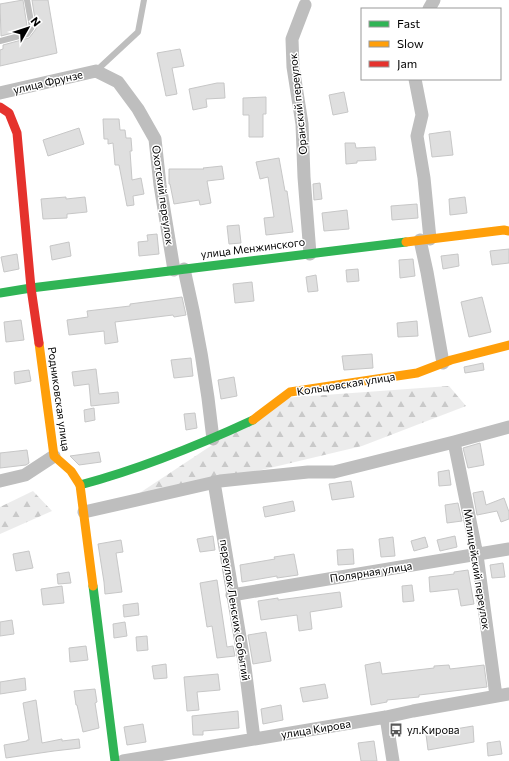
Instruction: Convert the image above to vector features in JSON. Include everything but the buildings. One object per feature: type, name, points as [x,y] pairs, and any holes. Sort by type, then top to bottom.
[{"type":"street","name":"Оранский переулок","points":[[304,5],[292,39],[293,67],[302,124],[304,177],[310,254]]},
{"type":"street","name":"улица Фрунзе","points":[[0,93],[96,71]]},
{"type":"street","name":"Охотский переулок","points":[[96,71],[118,82],[138,109],[155,140],[160,185],[179,270],[190,295],[213,439]]},
{"type":"street","points":[[415,80],[422,115],[417,136],[424,178],[427,272],[443,363]]},
{"type":"street","name":"Родниковская улица","points":[[0,108],[9,113],[17,133],[31,288],[54,456],[71,471],[80,485],[115,761]]},
{"type":"street","name":"улица Менжинского","points":[[0,294],[31,288],[425,240],[507,227]]},
{"type":"street","name":"Кольцовская улица","points":[[80,485],[121,474],[213,439],[257,418],[290,392],[366,382],[418,372],[443,363],[509,345]]},
{"type":"street","points":[[84,512],[214,482],[308,472],[334,472],[509,427]]},
{"type":"street","name":"Милицейский переулок","points":[[454,442],[477,555],[496,696]]},
{"type":"street","points":[[0,480],[24,474],[54,456]]},
{"type":"street","name":"переулок Ленских Событий","points":[[214,482],[245,667],[254,739]]},
{"type":"street","name":"Полярная улица","points":[[232,595],[509,549]]},
{"type":"street","name":"улица Кирова","points":[[123,761],[386,717],[509,694]]},
{"type":"street","points":[[386,717],[393,761]]},
{"type":"lane","points":[[0,41],[27,34],[32,27],[27,0]]},
{"type":"lane","points":[[96,71],[138,32],[144,0]]},
{"type":"green space","points":[[449,386],[466,406],[362,446],[126,502],[283,398]]},
{"type":"green space","points":[[33,491],[52,511],[0,534],[0,507]]},
{"type":"traffic: fast","points":[[0,293],[406,242]]},
{"type":"traffic: fast","points":[[80,485],[124,472],[168,456],[253,420]]},
{"type":"traffic: fast","points":[[93,586],[115,761]]},
{"type":"traffic: slow","points":[[406,242],[504,230],[509,231]]},
{"type":"traffic: slow","points":[[39,343],[54,456],[71,471],[80,485],[93,586]]},
{"type":"traffic: slow","points":[[253,420],[290,392],[417,373],[451,360],[509,345]]},
{"type":"traffic: jam","points":[[0,107],[9,113],[17,133],[31,288],[39,343]]},
{"type":"place","name":"ул.Кирова","points":[[396,730]]}]
